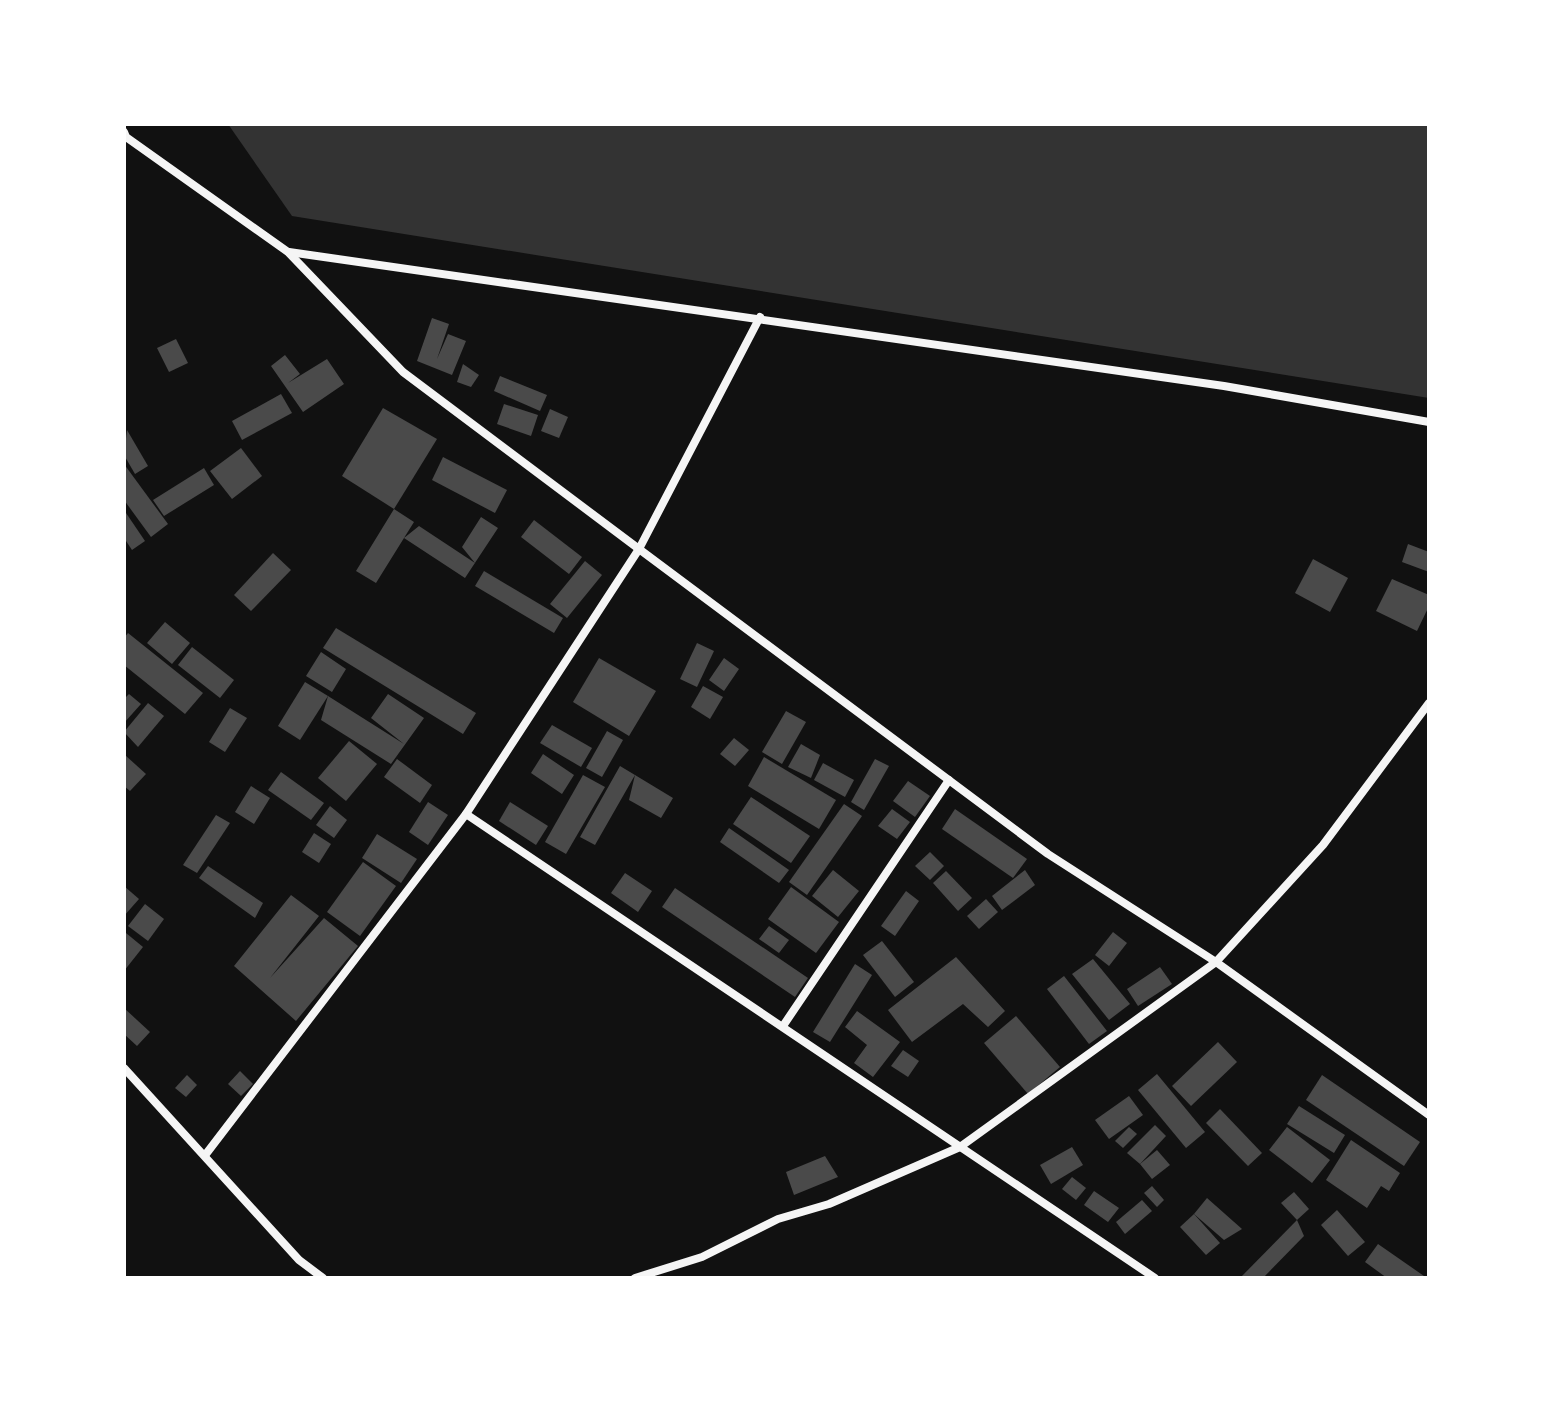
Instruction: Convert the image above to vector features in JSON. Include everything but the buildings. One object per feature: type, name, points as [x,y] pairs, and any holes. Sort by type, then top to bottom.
[{"type":"street","points":[[125,137],[288,252],[403,372],[1048,854],[1216,962],[1429,1115]]},
{"type":"street","points":[[288,252],[760,317],[1224,386],[1429,422]]},
{"type":"street","points":[[206,1154],[466,814],[639,549],[760,317]]},
{"type":"street","points":[[635,1278],[702,1257],[778,1219],[829,1204],[960,1147],[1216,962],[1323,845],[1429,703]]},
{"type":"street","points":[[783,1026],[949,780]]},
{"type":"street","points":[[466,814],[1155,1278]]},
{"type":"street","points":[[124,1068],[206,1154],[299,1260],[323,1278]]},
{"type":"shaded area","points":[[228,124],[1429,124],[1429,398],[292,216]]}]
